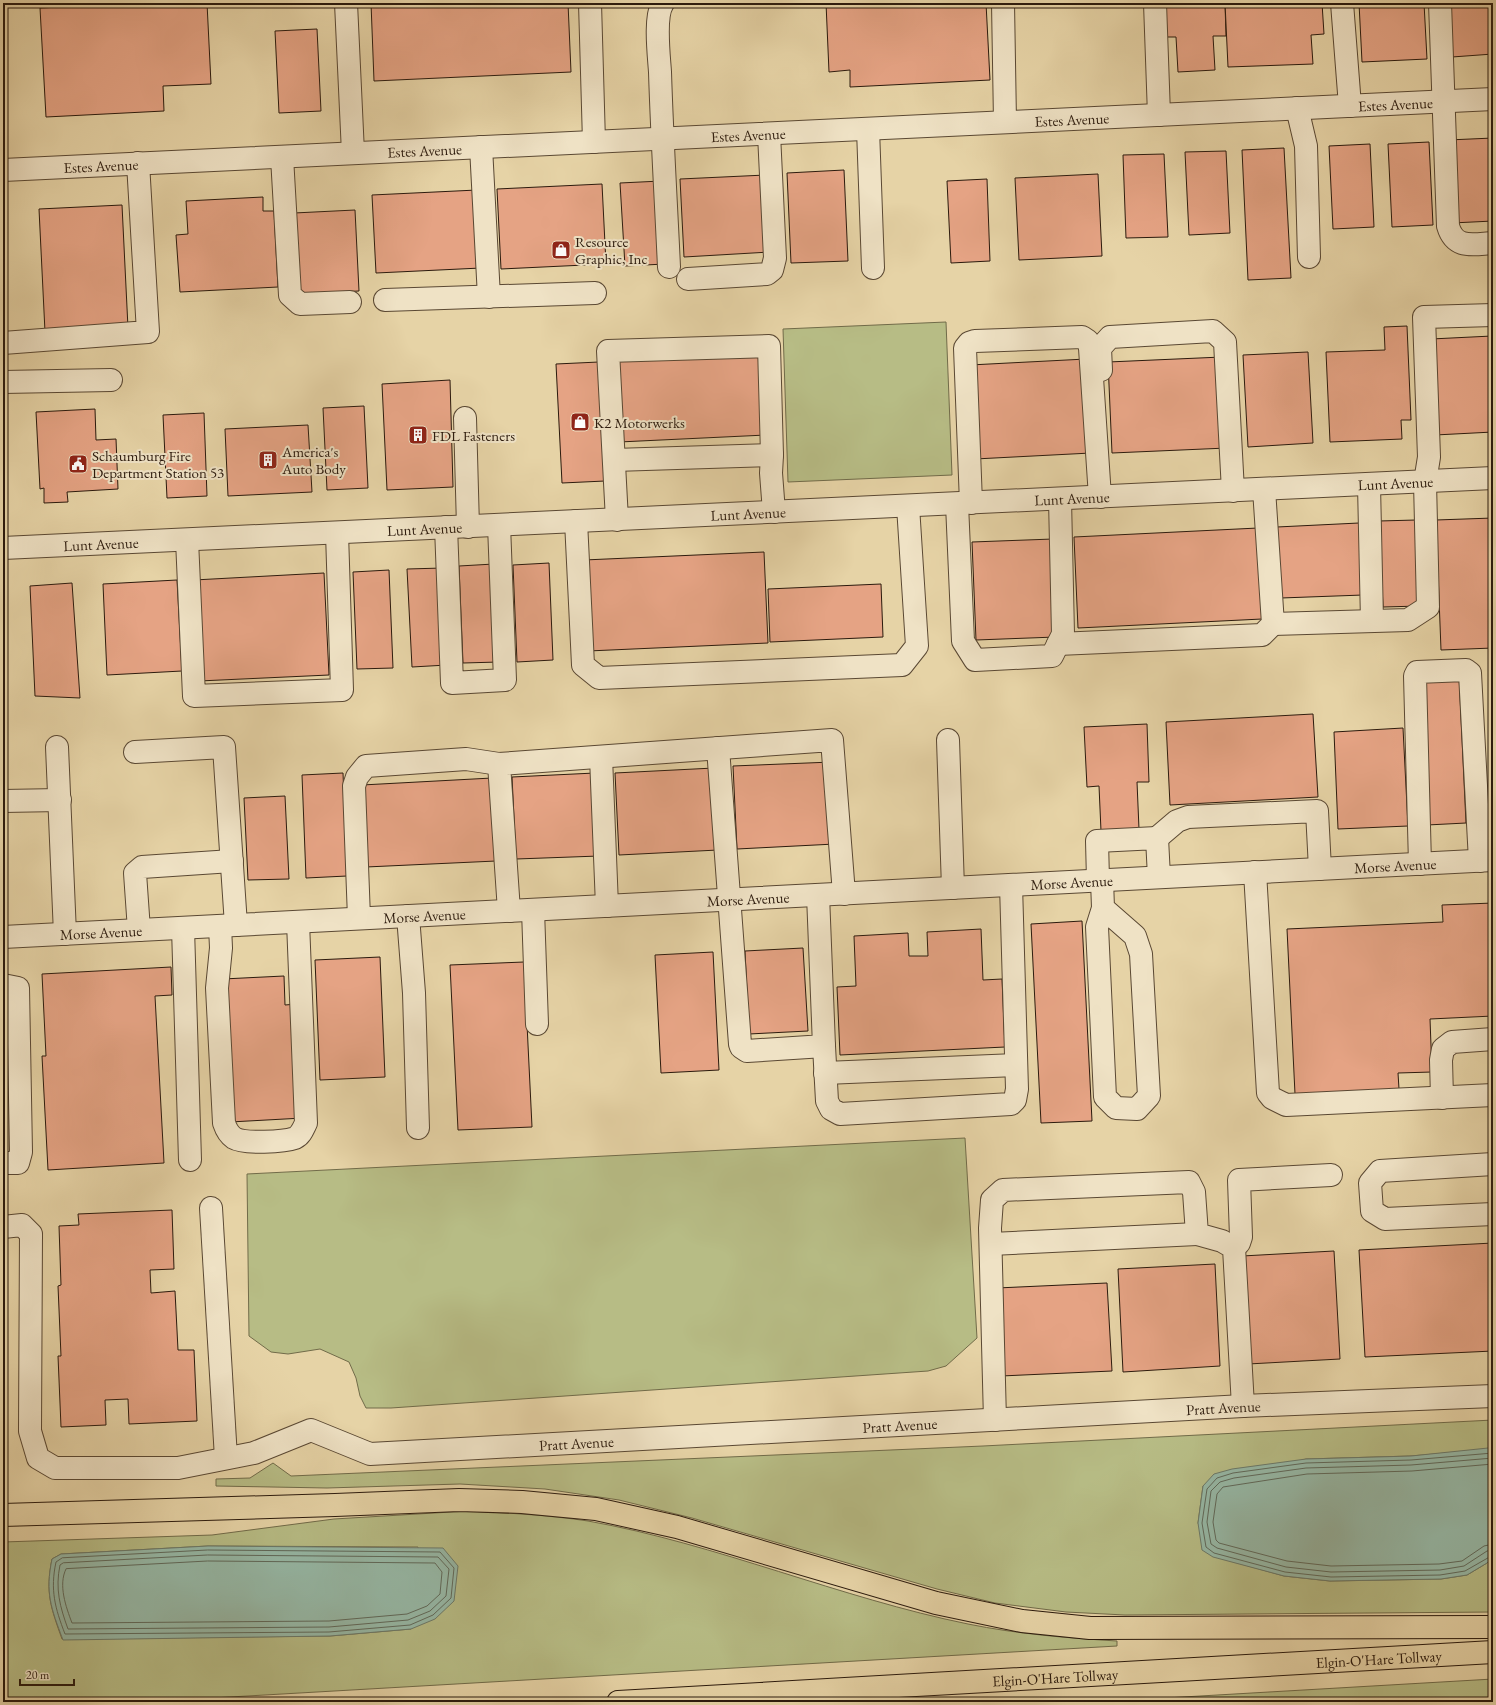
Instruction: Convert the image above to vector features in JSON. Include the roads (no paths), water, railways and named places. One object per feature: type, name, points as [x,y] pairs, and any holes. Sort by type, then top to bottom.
[{"type":"highway","points":[[3,1514],[459,1500],[522,1502],[596,1510],[677,1528],[936,1603],[1022,1621],[1090,1628],[1493,1627]]},
{"type":"highway","name":"Elgin-O'Hare Tollway","points":[[618,1702],[1493,1652]]},
{"type":"street","points":[[346,3],[353,153]]},
{"type":"street","points":[[590,3],[594,142]]},
{"type":"street","points":[[663,3],[660,6],[658,26],[669,267]]},
{"type":"street","points":[[1003,3],[1005,122]]},
{"type":"street","points":[[1154,3],[1159,115]]},
{"type":"street","points":[[1342,3],[1354,106]]},
{"type":"street","points":[[1353,3],[1354,106]]},
{"type":"street","points":[[1429,3],[1443,129],[1448,226],[1450,234],[1456,241],[1463,244],[1493,243]]},
{"type":"street","points":[[1439,102],[1440,3]]},
{"type":"street","name":"Estes Avenue","points":[[3,170],[1493,99]]},
{"type":"street","points":[[1297,108],[1306,146],[1309,257]]},
{"type":"street","points":[[868,129],[873,268]]},
{"type":"street","points":[[688,278],[767,274],[772,270],[775,258],[769,134]]},
{"type":"street","points":[[481,147],[489,296]]},
{"type":"street","points":[[282,157],[290,295],[300,304],[350,302]]},
{"type":"street","points":[[3,343],[148,332],[138,164]]},
{"type":"street","points":[[385,300],[595,293]]},
{"type":"street","points":[[1058,644],[1262,635],[1273,624],[1408,620],[1428,607],[1425,482],[1429,457],[1424,318],[1493,315]]},
{"type":"street","points":[[1104,497],[1100,348],[1110,337],[1213,331],[1225,342],[1233,491]]},
{"type":"street","points":[[1060,499],[1063,634],[1052,656],[975,660],[964,641],[965,348],[969,343],[975,341],[1082,337],[1088,341],[1090,348],[1104,497]]},
{"type":"street","points":[[617,520],[608,351],[769,346],[772,455],[771,473],[774,512]]},
{"type":"street","points":[[3,382],[111,380]]},
{"type":"street","points":[[465,418],[468,527]]},
{"type":"street","points":[[614,460],[772,455]]},
{"type":"street","name":"Lunt Avenue","points":[[3,548],[1493,478]]},
{"type":"street","points":[[1369,485],[1372,621]]},
{"type":"street","points":[[1264,489],[1273,624]]},
{"type":"street","points":[[576,522],[583,665],[599,678],[902,665],[918,646],[908,506]]},
{"type":"street","points":[[446,528],[452,683],[505,680],[499,525]]},
{"type":"street","points":[[187,540],[194,696],[342,690],[337,533]]},
{"type":"street","points":[[1420,864],[1415,676],[1417,672],[1466,670],[1470,673],[1486,860]]},
{"type":"street","points":[[359,918],[354,786],[357,777],[366,766],[466,759],[499,764],[832,740],[844,894]]},
{"type":"street","points":[[948,740],[953,888]]},
{"type":"street","points":[[57,747],[64,934]]},
{"type":"street","points":[[135,752],[224,747],[232,861],[228,925],[220,948],[217,988],[224,1123],[227,1132],[235,1139],[249,1142],[267,1142],[295,1138],[302,1132],[306,1123],[298,922]]},
{"type":"street","points":[[718,748],[741,1047],[747,1050],[824,1046]]},
{"type":"street","points":[[601,757],[607,906]]},
{"type":"street","points":[[499,764],[508,911]]},
{"type":"street","points":[[3,801],[60,800]]},
{"type":"street","points":[[1103,908],[1135,936],[1141,954],[1148,1096],[1137,1109],[1116,1108],[1105,1097],[1097,927],[1103,908],[1097,840],[1158,838],[1177,821],[1188,818],[1318,812],[1320,869]]},
{"type":"street","points":[[1158,838],[1159,877]]},
{"type":"street","name":"Morse Avenue","points":[[3,937],[1486,860]]},
{"type":"street","points":[[139,930],[135,873],[142,867],[232,861]]},
{"type":"street","points":[[1255,872],[1268,1093],[1272,1098],[1286,1105],[1493,1095]]},
{"type":"street","points":[[818,895],[827,1101],[831,1109],[840,1114],[1011,1104],[1015,1100],[1017,1090],[1011,885]]},
{"type":"street","points":[[533,910],[537,1024]]},
{"type":"street","points":[[408,916],[414,993],[418,1128]]},
{"type":"street","points":[[183,928],[190,1160]]},
{"type":"street","points":[[3,985],[18,988],[21,1152],[18,1163],[3,1163]]},
{"type":"street","points":[[1442,1098],[1443,1049],[1452,1042],[1493,1039]]},
{"type":"street","points":[[825,1073],[1016,1065]]},
{"type":"street","points":[[1493,1164],[1380,1171],[1370,1183],[1372,1211],[1385,1219],[1493,1214]]},
{"type":"street","points":[[1234,1248],[1239,1244],[1241,1238],[1240,1180],[1331,1175]]},
{"type":"street","points":[[996,1420],[991,1244],[992,1200],[1003,1190],[1188,1182],[1194,1192],[1197,1234]]},
{"type":"street","points":[[3,1226],[22,1225],[32,1234],[30,1431],[38,1458],[55,1468],[178,1468],[226,1458],[211,1208]]},
{"type":"street","points":[[991,1244],[1197,1234],[1222,1241],[1234,1248]]},
{"type":"street","points":[[1234,1248],[1243,1406]]},
{"type":"street","name":"Pratt Avenue","points":[[226,1458],[254,1453],[311,1430],[370,1454],[1243,1406],[1493,1396]]},
{"type":"water","points":[[1488,1448],[1493,1449],[1493,1557],[1487,1563],[1467,1575],[1441,1579],[1330,1581],[1284,1576],[1213,1557],[1202,1550],[1198,1523],[1203,1486],[1214,1474],[1232,1469],[1306,1459],[1411,1456]]},
{"type":"water","points":[[208,1546],[443,1548],[458,1566],[454,1601],[435,1619],[411,1629],[330,1636],[63,1640],[50,1600],[49,1582],[52,1559],[61,1554]]},
{"type":"place","name":"Resource Graphic, Inc","points":[[561,250]]},
{"type":"place","name":"K2 Motorwerks","points":[[580,422]]},
{"type":"place","name":"FDL Fasteners","points":[[418,435]]},
{"type":"place","name":"America's Auto Body","points":[[268,460]]},
{"type":"place","name":"Schaumburg Fire Department Station 53","points":[[78,464]]}]
